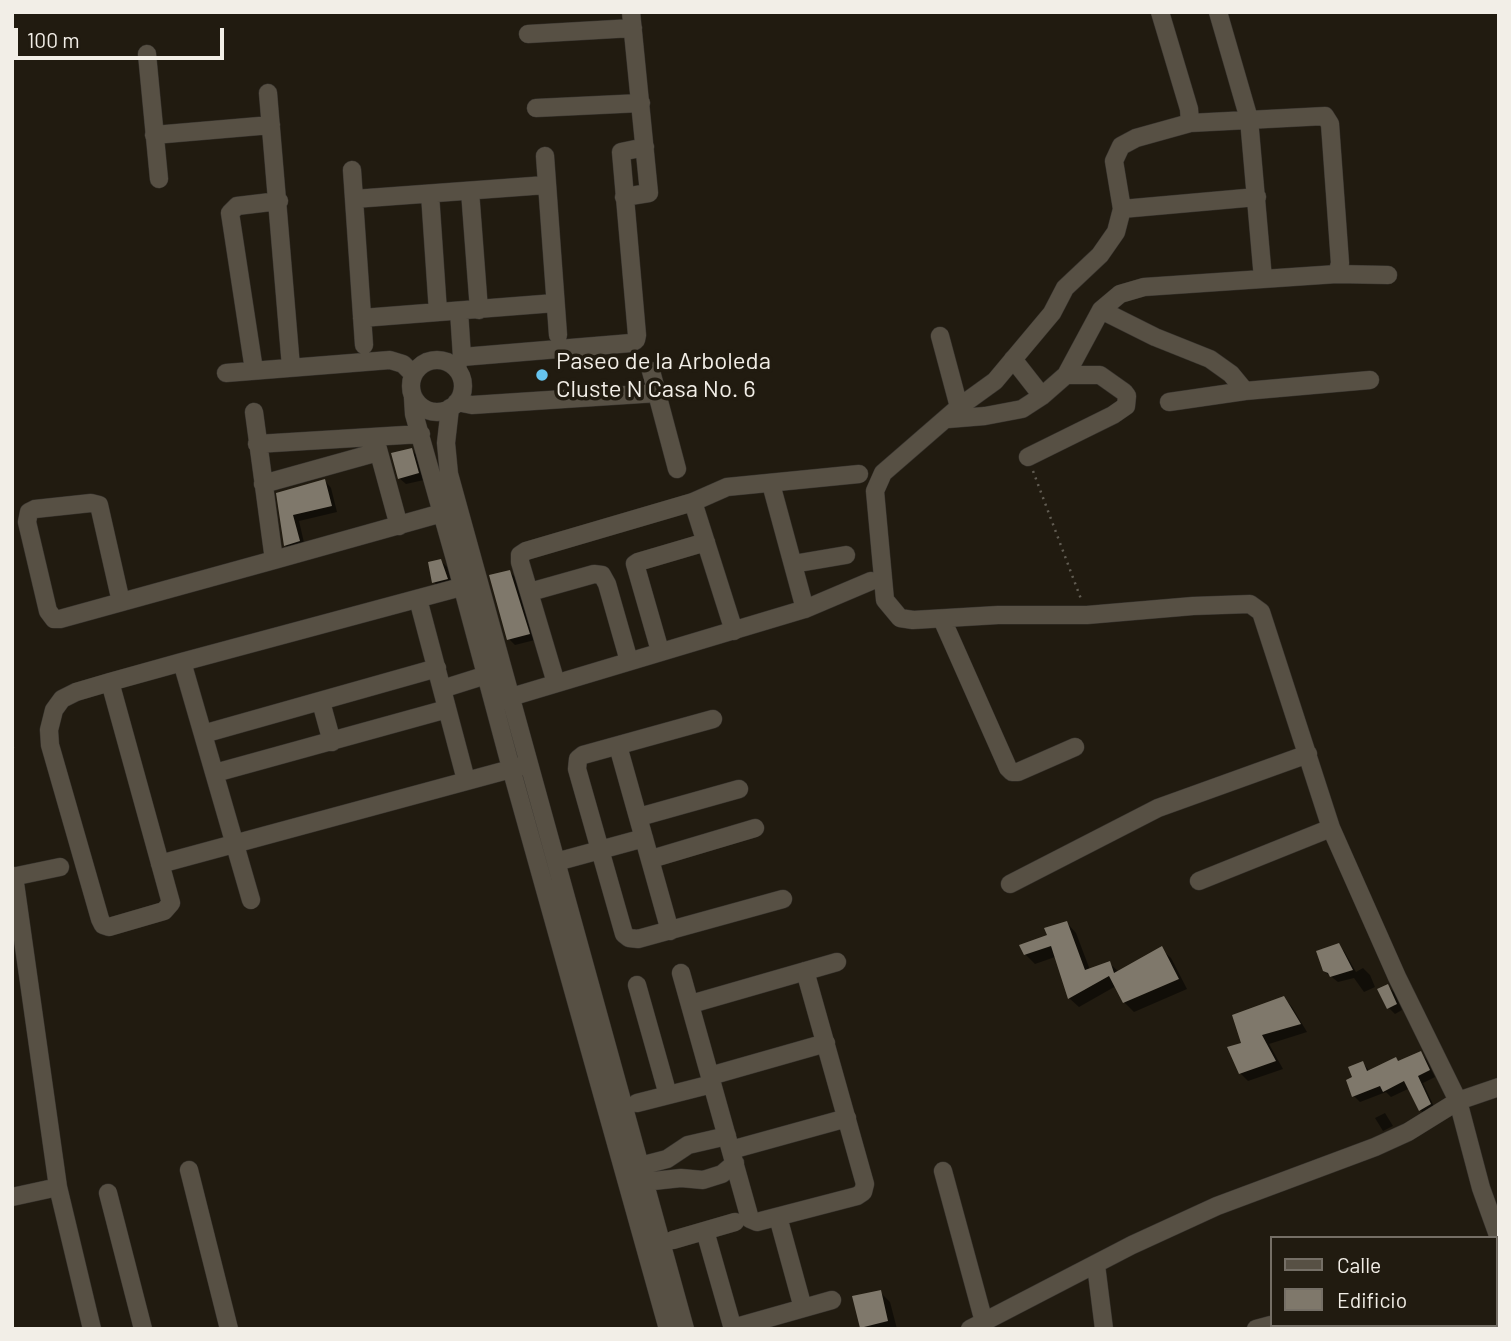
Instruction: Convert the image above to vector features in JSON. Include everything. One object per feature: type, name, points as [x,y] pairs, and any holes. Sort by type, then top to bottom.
[{"type":"street","points":[[1160,12],[1189,109],[1190,123]]},
{"type":"street","points":[[1218,12],[1249,119],[1263,279]]},
{"type":"street","points":[[528,33],[632,20],[649,193],[624,197]]},
{"type":"street","points":[[147,54],[159,179]]},
{"type":"street","points":[[268,93],[291,367]]},
{"type":"street","points":[[536,108],[641,103]]},
{"type":"street","points":[[1337,274],[1340,263],[1330,124],[1325,116],[1190,123],[1136,138],[1121,146],[1114,161],[1122,209],[1116,232],[1108,243],[1065,288],[1052,313],[995,381],[883,473],[875,491],[886,600],[900,618],[913,620],[998,615],[1087,615],[1250,604],[1261,612],[1331,828],[1397,976],[1458,1101],[1499,1238]]},
{"type":"street","points":[[154,135],[271,125]]},
{"type":"street","points":[[645,147],[621,152],[636,340],[631,343],[458,362],[432,360],[424,362],[413,374],[410,390],[414,414],[442,513],[463,557],[503,669],[685,1329]]},
{"type":"street","points":[[545,156],[558,335]]},
{"type":"street","points":[[352,170],[364,345]]},
{"type":"street","points":[[354,199],[547,185]]},
{"type":"street","points":[[471,191],[479,310]]},
{"type":"street","points":[[430,194],[438,312]]},
{"type":"street","points":[[1122,209],[1257,197]]},
{"type":"street","points":[[254,370],[230,213],[237,206],[279,201]]},
{"type":"street","points":[[954,413],[985,416],[1022,409],[1042,396],[1066,375],[1101,310],[1114,297],[1144,287],[1337,274],[1388,275]]},
{"type":"street","points":[[362,318],[555,303]]},
{"type":"street","points":[[1101,310],[1155,337],[1210,359],[1231,373],[1245,391]]},
{"type":"street","points":[[459,311],[458,362],[463,388],[454,405],[446,443],[447,465],[463,557],[461,587],[668,1329]]},
{"type":"street","points":[[940,336],[954,413]]},
{"type":"street","points":[[1013,359],[1042,396]]},
{"type":"street","points":[[226,373],[390,360],[403,364],[413,374]]},
{"type":"street","points":[[651,371],[677,469]]},
{"type":"street","points":[[1028,457],[1126,406],[1127,396],[1124,392],[1100,375],[1066,375]]},
{"type":"street","points":[[1170,402],[1245,391],[1370,380]]},
{"type":"street","points":[[413,398],[425,410],[442,411],[454,405],[657,393]]},
{"type":"street","points":[[254,412],[274,560]]},
{"type":"street","points":[[263,484],[377,445],[421,434]]},
{"type":"street","points":[[257,444],[377,445]]},
{"type":"street","points":[[377,445],[399,526]]},
{"type":"street","points":[[556,683],[520,555],[693,502],[727,487],[859,474]]},
{"type":"street","points":[[771,484],[806,609]]},
{"type":"street","points":[[693,502],[734,631]]},
{"type":"street","points":[[121,602],[99,505],[91,503],[33,509],[29,512],[27,522],[51,617],[60,618],[121,602],[399,526],[442,513]]},
{"type":"street","points":[[660,652],[635,564],[706,542]]},
{"type":"street","points":[[793,564],[846,555]]},
{"type":"street","points":[[530,592],[594,574],[602,575],[607,584],[629,662]]},
{"type":"street","points":[[510,697],[806,609],[871,580]]},
{"type":"street","points":[[110,682],[170,899],[168,910],[113,926],[103,925],[100,919],[48,737],[54,710],[62,699],[110,682],[461,587]]},
{"type":"street","points":[[418,599],[466,780]]},
{"type":"street","points":[[943,619],[1012,772],[1018,772],[1075,747]]},
{"type":"street","points":[[182,662],[251,900]]},
{"type":"street","points":[[203,734],[437,668]]},
{"type":"street","points":[[442,689],[486,677],[503,669]]},
{"type":"street","points":[[321,702],[332,742]]},
{"type":"street","points":[[215,773],[447,709]]},
{"type":"street","points":[[713,719],[583,755],[577,761],[599,850],[626,937],[638,939],[783,899]]},
{"type":"street","points":[[618,746],[670,930]]},
{"type":"street","points":[[1010,884],[1158,808],[1308,754]]},
{"type":"street","points":[[160,864],[529,765]]},
{"type":"street","points":[[639,817],[739,789]]},
{"type":"street","points":[[651,859],[755,828]]},
{"type":"street","points":[[1199,881],[1331,828]]},
{"type":"street","points":[[556,862],[644,838]]},
{"type":"street","points":[[60,867],[13,877],[58,1187],[92,1329]]},
{"type":"street","points":[[691,1004],[837,962]]},
{"type":"street","points":[[681,973],[750,1219],[757,1223],[856,1196],[863,1192],[865,1184],[805,971]]},
{"type":"street","points":[[637,985],[668,1095]]},
{"type":"street","points":[[637,1103],[826,1043]]},
{"type":"street","points":[[943,1171],[977,1325],[1132,1245],[1217,1206],[1375,1147],[1408,1132],[1458,1101],[1499,1087]]},
{"type":"street","points":[[642,1174],[688,1145],[731,1150],[847,1118]]},
{"type":"street","points":[[642,1174],[703,1180],[722,1174],[731,1150]]},
{"type":"street","points":[[188,1170],[229,1329]]},
{"type":"street","points":[[12,1196],[58,1187]]},
{"type":"street","points":[[107,1193],[143,1329]]},
{"type":"street","points":[[778,1217],[803,1308]]},
{"type":"street","points":[[673,1240],[735,1222]]},
{"type":"street","points":[[705,1231],[733,1328],[832,1300]]},
{"type":"street","points":[[1097,1265],[1104,1329]]},
{"type":"path","points":[[1028,457],[1087,615]]},
{"type":"building","points":[[412,448],[419,473],[398,479],[391,453]]},
{"type":"building","points":[[325,479],[332,506],[293,515],[300,541],[284,546],[276,493]]},
{"type":"building","points":[[441,559],[448,579],[432,583],[428,562]]},
{"type":"building","points":[[510,570],[530,634],[507,640],[489,575]]},
{"type":"building","points":[[1067,921],[1085,970],[1110,961],[1114,973],[1162,946],[1179,979],[1123,1003],[1109,976],[1068,999],[1051,946],[1024,955],[1019,945],[1047,935],[1044,928]]},
{"type":"building","points":[[1339,943],[1353,970],[1330,977],[1323,971],[1316,951]]},
{"type":"building","points":[[1388,984],[1397,1004],[1387,1009],[1377,989]]},
{"type":"building","points":[[1284,996],[1301,1024],[1262,1035],[1276,1061],[1239,1074],[1227,1047],[1241,1043],[1232,1015]]},
{"type":"building","points":[[1421,1051],[1430,1070],[1418,1076],[1431,1104],[1419,1111],[1404,1081],[1383,1092],[1380,1086],[1352,1097],[1346,1080],[1352,1077],[1348,1067],[1363,1061],[1367,1071],[1396,1057],[1398,1061]]},
{"type":"building","points":[[881,1290],[888,1321],[860,1328],[852,1296]]},
{"type":"place","name":"Paseo de la Arboleda Cluste N Casa No. 6","points":[[542,375]]}]
